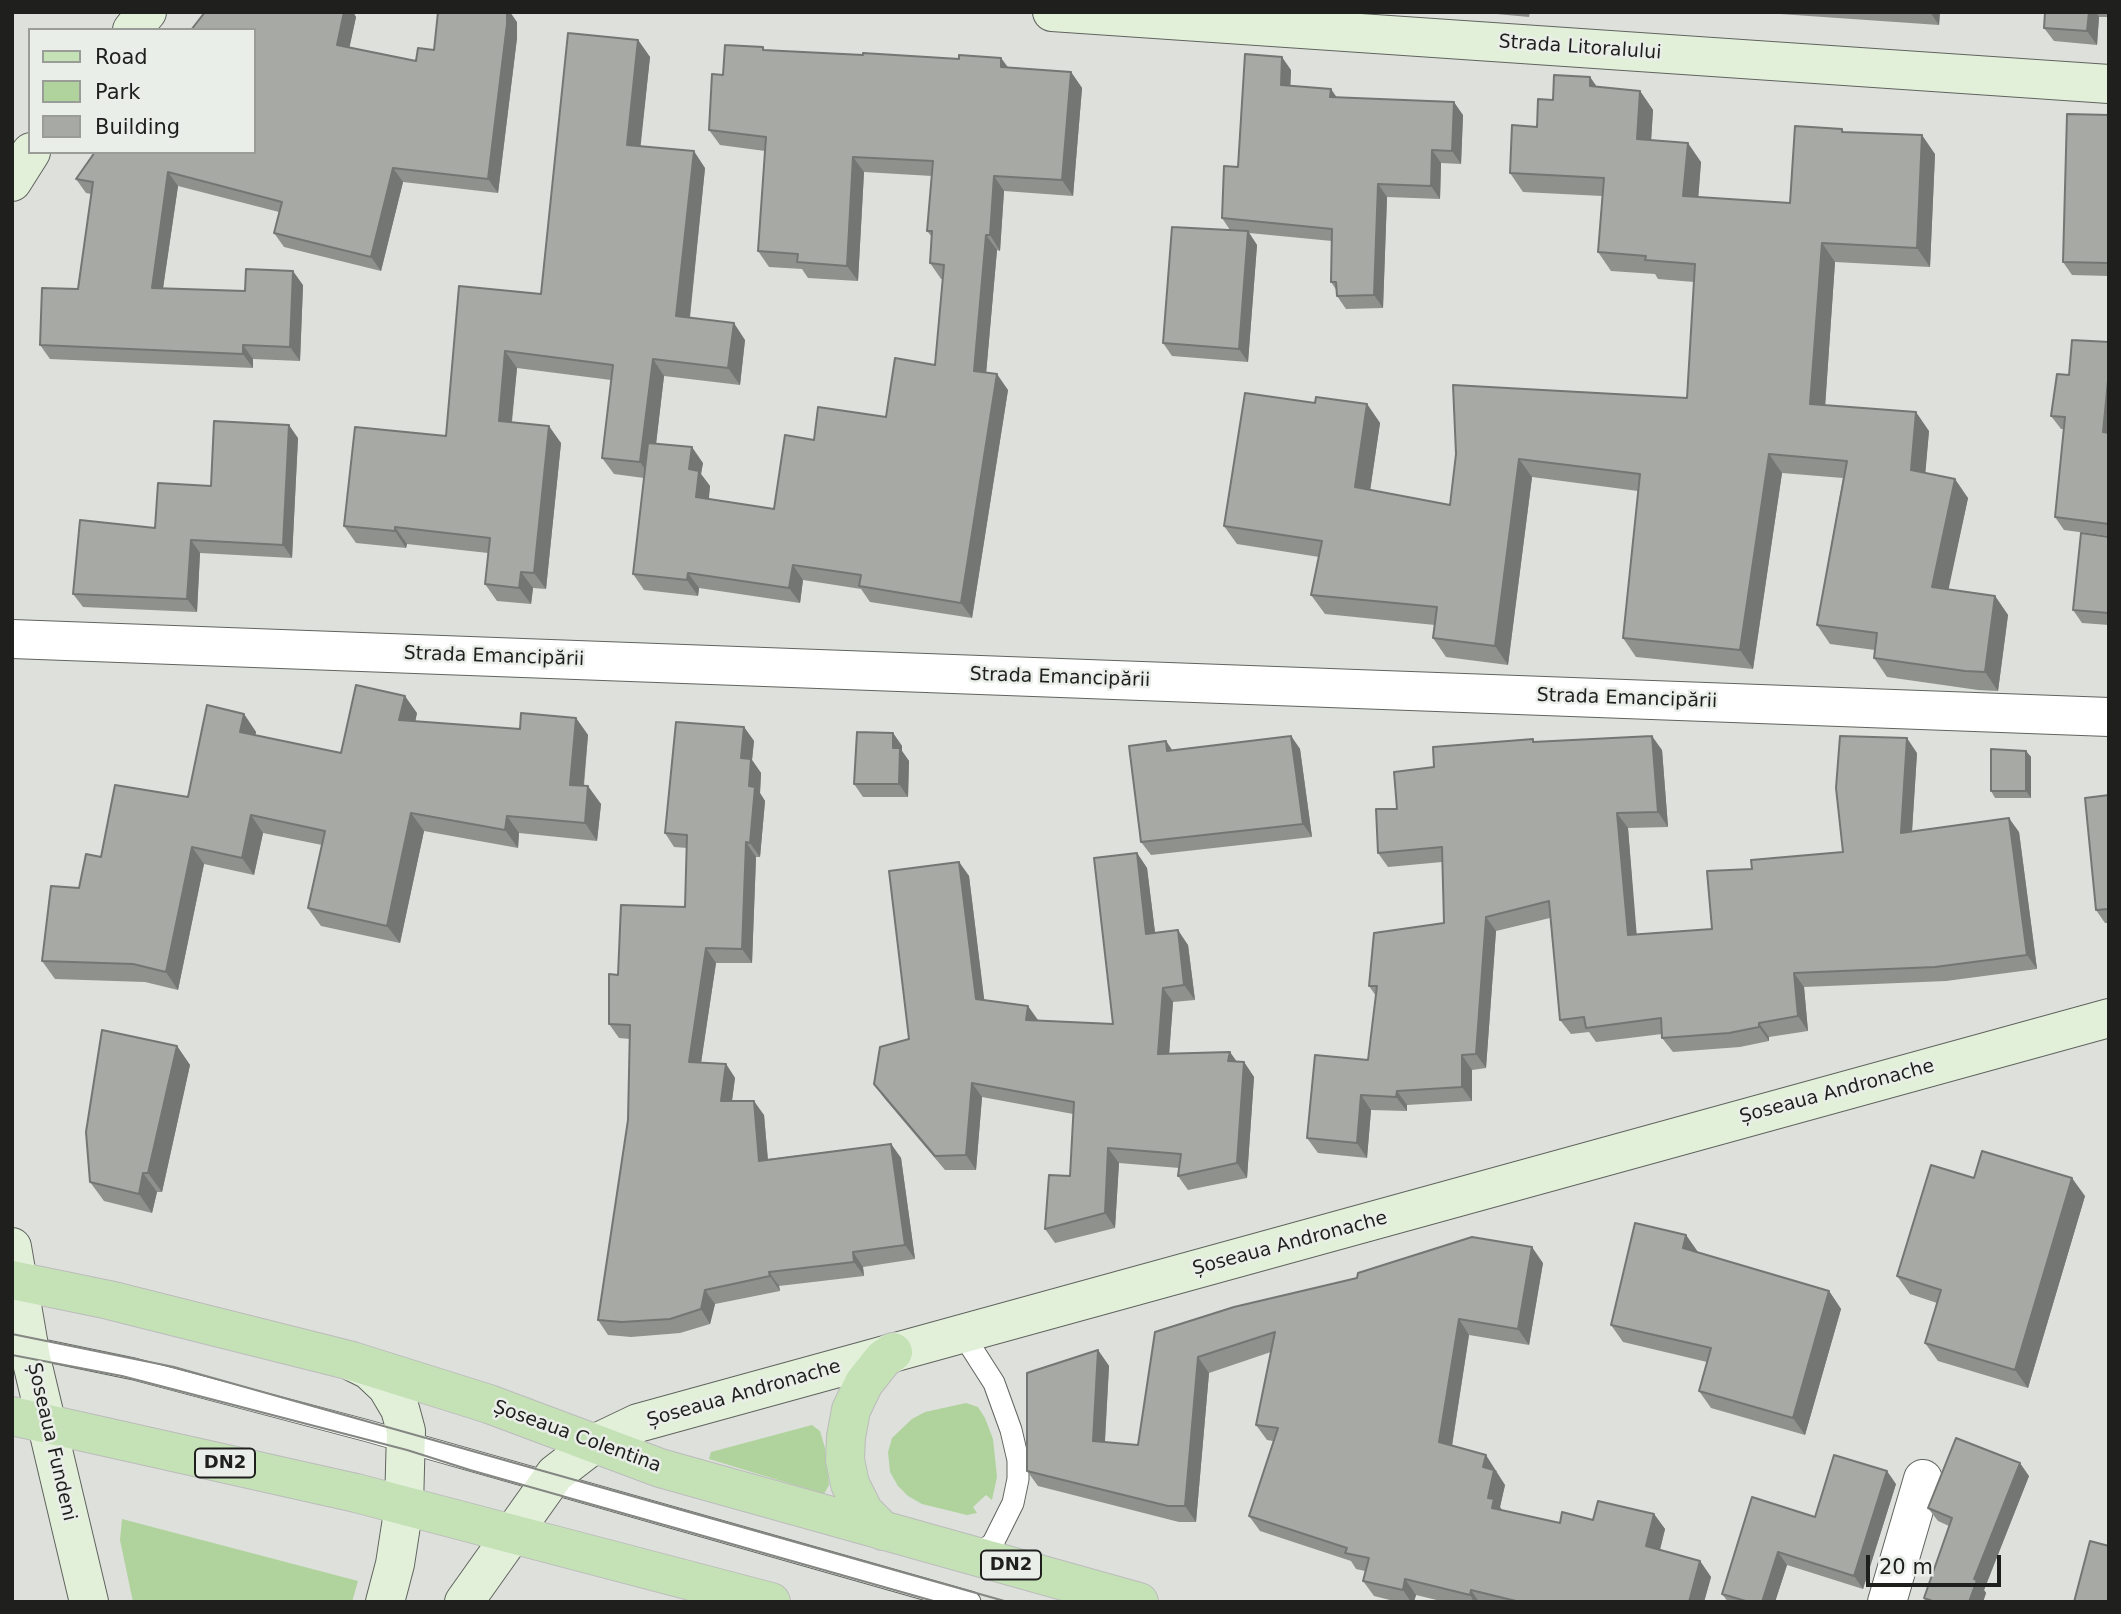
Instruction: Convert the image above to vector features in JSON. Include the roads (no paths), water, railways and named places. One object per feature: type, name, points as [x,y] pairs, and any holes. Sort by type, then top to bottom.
[{"type":"main road","points":[[134,28],[147,12]]},
{"type":"main road","name":"Strada Litoralului","points":[[1052,12],[2109,84]]},
{"type":"main road","points":[[12,182],[30,154]]},
{"type":"main road","name":"Șoseaua Andronache","points":[[511,1534],[548,1482],[566,1464],[594,1444],[649,1420],[2109,1018]]},
{"type":"main road","name":"Șoseaua Fundeni","points":[[14,1270],[29,1420],[89,1602]]},
{"type":"main road","name":"Șoseaua Colentina","points":[[14,1270],[109,1300],[352,1361],[489,1404],[696,1479],[1139,1602]]},
{"type":"main road","points":[[883,1531],[864,1512],[850,1484],[845,1460],[846,1437],[851,1410],[864,1382],[878,1364],[894,1352]]},
{"type":"main road","points":[[352,1361],[379,1378],[394,1396],[402,1416],[406,1441],[404,1506],[395,1564],[385,1602]]},
{"type":"main road","name":"DN2","points":[[29,1420],[404,1506],[771,1602]]},
{"type":"main road","points":[[464,1602],[511,1534]]},
{"type":"street","name":"Strada Emancipării","points":[[12,639],[2109,717]]},
{"type":"street","points":[[1887,1602],[1923,1479]]},
{"type":"lane","points":[[962,1333],[994,1383],[1011,1430],[1018,1460],[1018,1479],[1013,1503],[993,1543],[977,1556]]},
{"type":"lane","points":[[21,1345],[134,1369],[406,1441],[970,1602]]},
{"type":"tram line","points":[[12,1334],[174,1367],[1008,1602]]},
{"type":"tram line","points":[[12,1355],[122,1376],[407,1450],[937,1602]]}]
